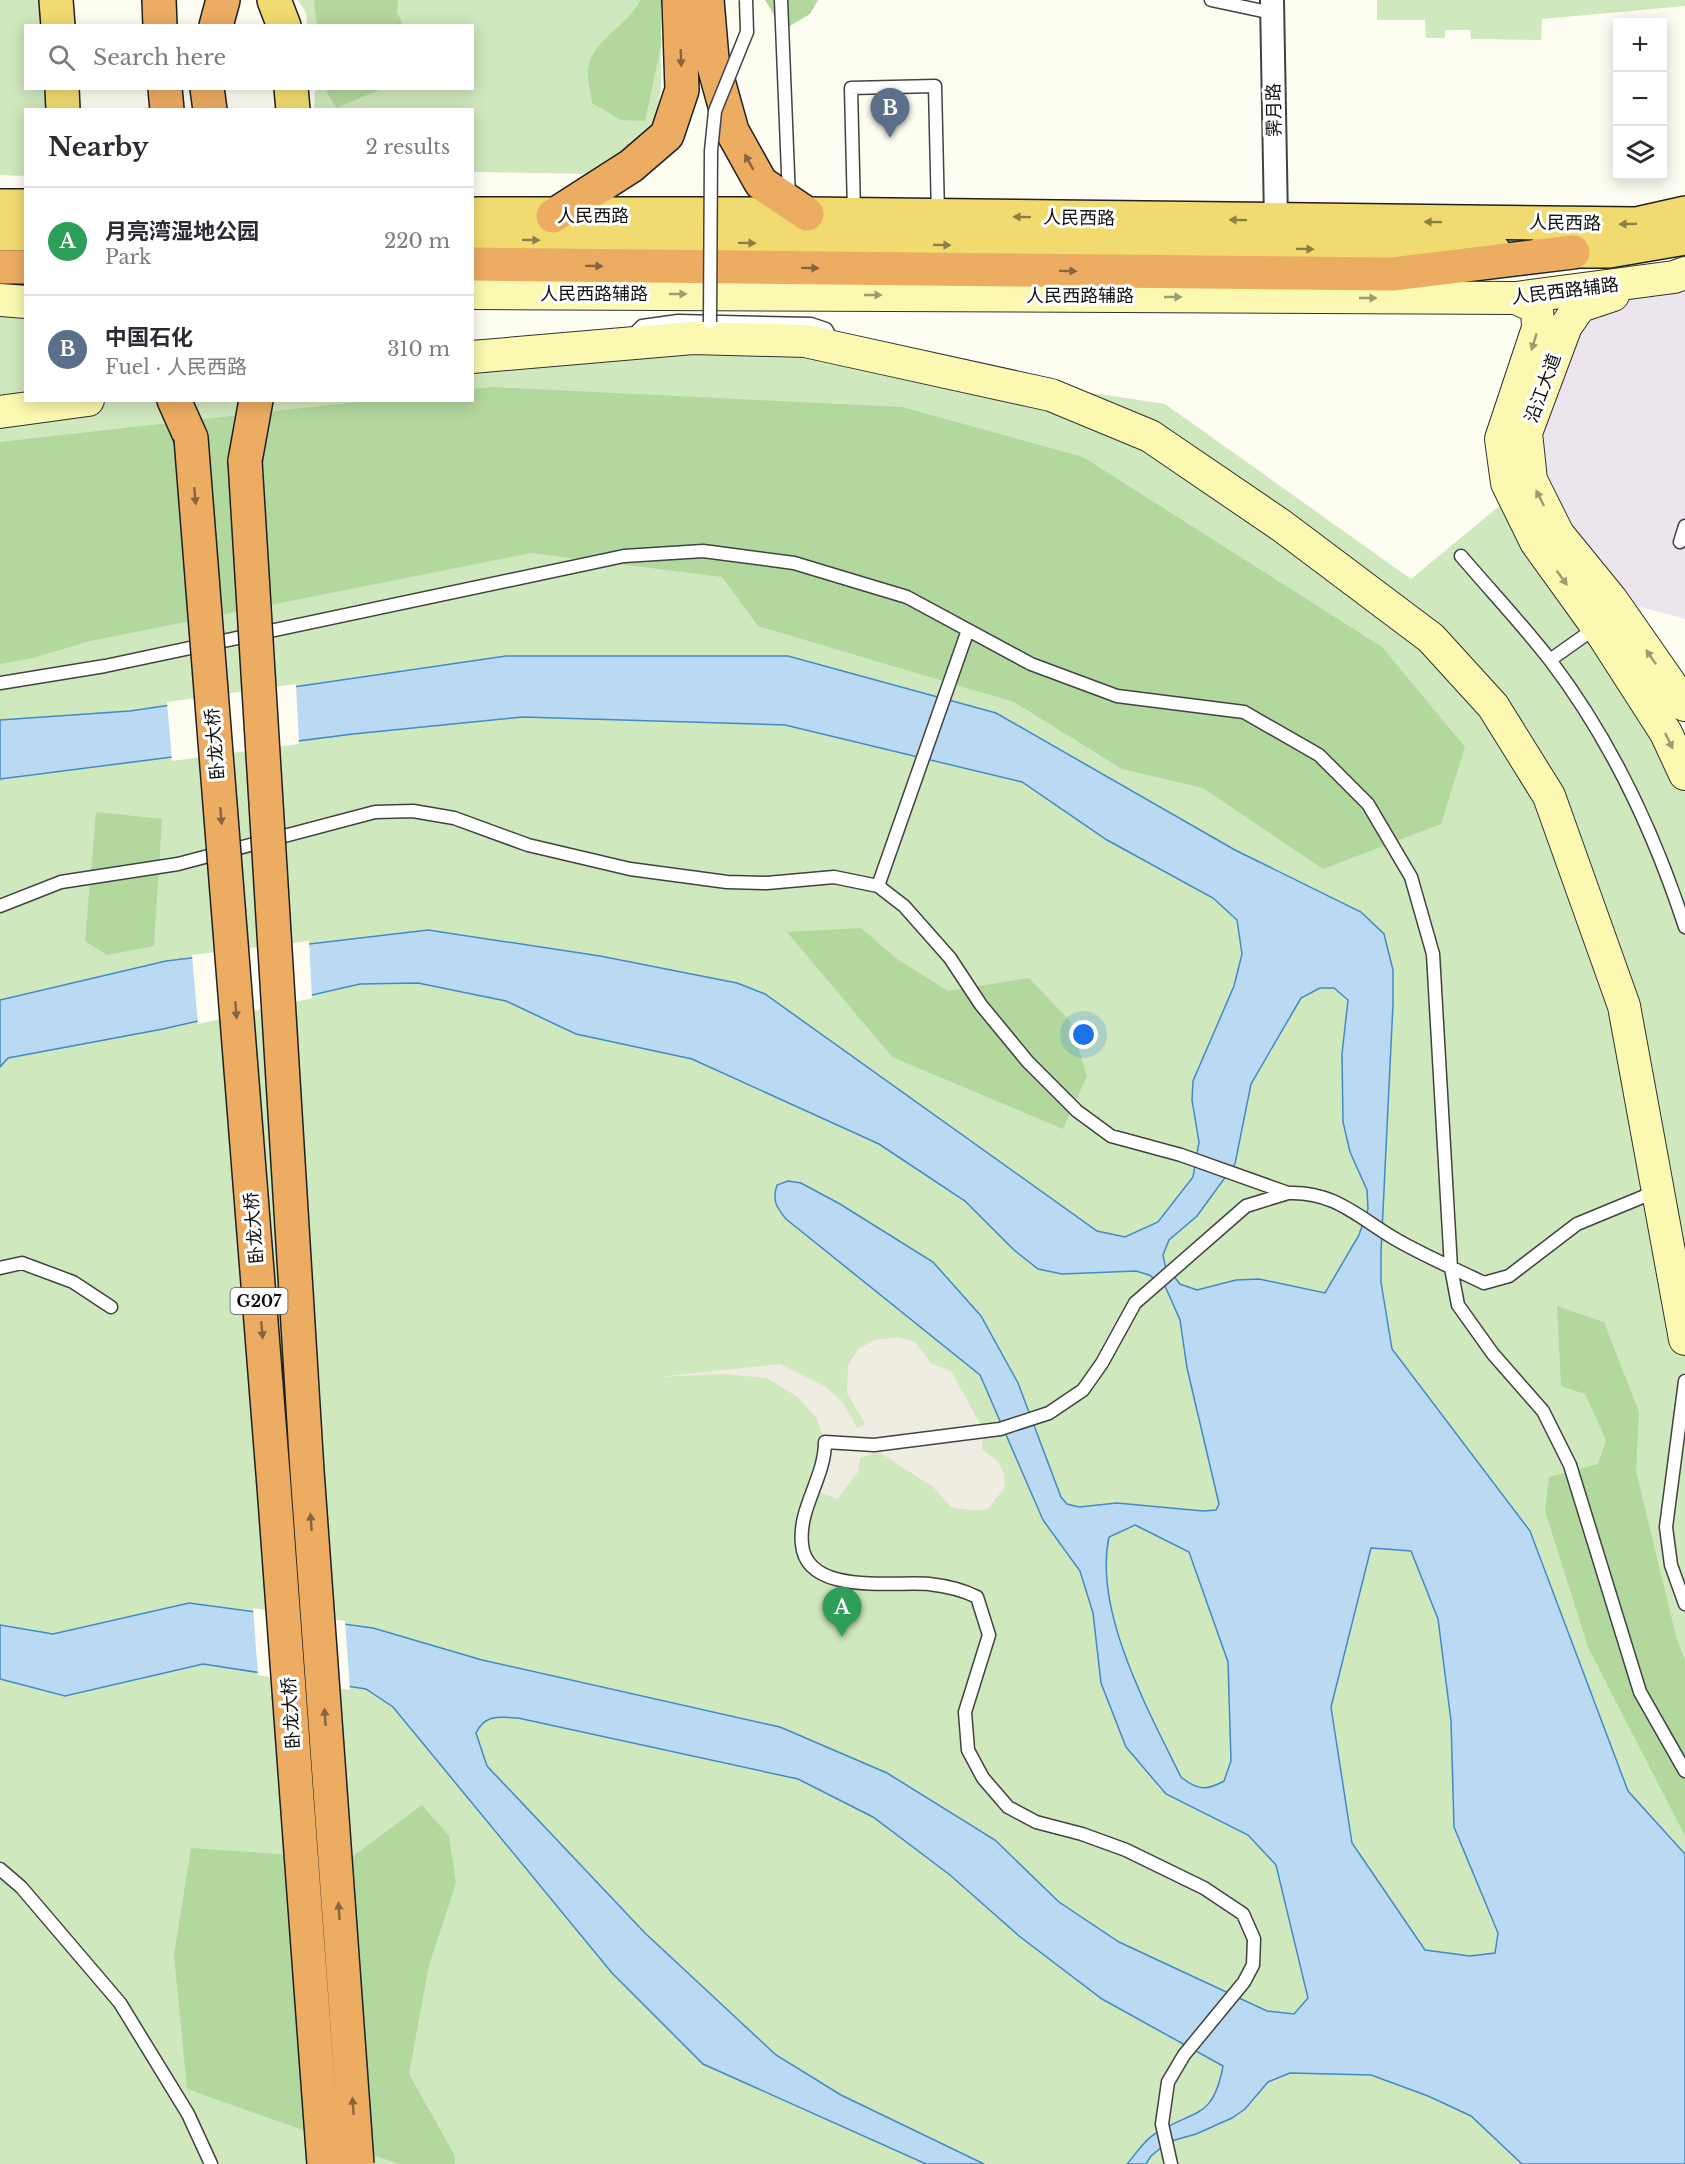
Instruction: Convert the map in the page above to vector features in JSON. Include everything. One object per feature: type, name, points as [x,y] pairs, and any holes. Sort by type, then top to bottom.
[{"type":"highway","points":[[159,0],[160,24]]},
{"type":"highway","points":[[201,0],[202,24]]},
{"type":"highway","points":[[217,24],[223,0]]},
{"type":"highway","points":[[553,216],[631,166],[667,135],[682,90],[679,0]]},
{"type":"highway","points":[[707,0],[712,59],[732,131],[761,183],[798,208]]},
{"type":"highway","points":[[165,90],[167,108]]},
{"type":"highway","points":[[207,90],[210,108]]},
{"type":"highway","points":[[474,264],[1392,274],[1573,252]]},
{"type":"highway","points":[[0,267],[24,267]]},
{"type":"highway","points":[[175,402],[191,438]]},
{"type":"highway","name":"卧龙大桥","points":[[188,402],[272,1462],[324,2164]]},
{"type":"highway","name":"卧龙大桥","points":[[239,402],[245,461],[307,1471],[357,2164]]},
{"type":"highway","points":[[245,461],[256,402]]},
{"type":"main road","points":[[56,0],[58,24]]},
{"type":"main road","points":[[274,0],[283,24]]},
{"type":"main road","points":[[62,90],[63,108]]},
{"type":"main road","points":[[291,90],[293,108]]},
{"type":"main road","points":[[0,206],[24,206]]},
{"type":"main road","name":"人民西路","points":[[474,214],[553,216],[798,208],[854,215],[1636,224],[1685,213]]},
{"type":"main road","points":[[0,234],[24,234]]},
{"type":"main road","name":"人民西路","points":[[474,240],[1573,252],[1633,249],[1685,238]]},
{"type":"street","name":"霁月路","points":[[1272,6],[1276,220]]},
{"type":"street","name":"人民西路辅路","points":[[474,293],[1516,298],[1679,275]]},
{"type":"street","name":"沿江大道","points":[[1679,275],[1580,306],[1566,326],[1526,433],[1531,480],[1558,534],[1608,620],[1685,774]]},
{"type":"street","name":"沿江大道","points":[[1516,298],[1537,308],[1539,328],[1501,439],[1507,483],[1536,542],[1685,705]]},
{"type":"street","points":[[0,300],[24,303]]},
{"type":"street","points":[[474,357],[693,338],[805,341],[1051,395],[1150,436],[1282,526],[1431,638],[1493,706],[1549,796],[1624,1006],[1659,1191],[1680,1286],[1685,1339]]},
{"type":"street","points":[[0,412],[73,402]]},
{"type":"lane","points":[[710,322],[712,141],[715,111],[747,32],[746,0]]},
{"type":"lane","points":[[782,0],[798,208]]},
{"type":"lane","points":[[1211,0],[1272,6]]},
{"type":"lane","points":[[854,215],[851,88],[935,86],[938,216]]},
{"type":"lane","points":[[624,344],[642,326],[678,321],[811,324],[826,329],[837,348]]},
{"type":"lane","points":[[1680,542],[1685,526]]},
{"type":"lane","points":[[1,679],[105,666],[624,556],[703,551],[794,563],[907,597],[1031,664],[1118,696],[1244,712],[1319,755],[1368,804],[1411,877],[1433,954],[1451,1268],[1458,1305],[1493,1354],[1543,1411],[1570,1465],[1640,1692],[1685,1771]]},
{"type":"lane","points":[[1461,556],[1550,660],[1607,745],[1642,816],[1685,927]]},
{"type":"lane","points":[[1550,660],[1608,620]]},
{"type":"lane","points":[[878,886],[914,778],[969,630]]},
{"type":"lane","points":[[0,906],[61,882],[178,864],[375,812],[394,811],[414,811],[454,818],[528,845],[630,869],[727,882],[767,883],[834,878],[878,886],[904,906],[950,958],[981,1005],[1028,1062],[1077,1111],[1111,1136],[1181,1155],[1288,1193]]},
{"type":"lane","points":[[1169,2159],[1162,2124],[1168,2082],[1184,2055],[1244,1982],[1253,1965],[1254,1939],[1243,1914],[1204,1888],[1126,1850],[1082,1833],[1036,1822],[1008,1807],[983,1778],[969,1750],[965,1712],[988,1635],[977,1597],[960,1588],[929,1584],[846,1582],[825,1575],[809,1562],[801,1546],[805,1514],[820,1477],[825,1442],[874,1445],[1000,1429],[1049,1413],[1083,1390],[1102,1363],[1134,1303],[1246,1206],[1288,1193],[1307,1192],[1324,1196],[1357,1213],[1396,1240],[1484,1283],[1509,1276],[1577,1224],[1659,1191]]},
{"type":"lane","points":[[0,1268],[22,1263],[73,1282],[111,1307]]},
{"type":"lane","points":[[1685,1381],[1666,1527],[1671,1565],[1685,1605]]},
{"type":"lane","points":[[0,1869],[21,1887],[120,2003],[188,2114],[211,2164]]},
{"type":"shaded area","points":[[1685,273],[1685,619],[1611,599],[1531,480],[1566,326]]},
{"type":"shaded area","points":[[898,1337],[915,1342],[931,1363],[951,1371],[984,1431],[982,1449],[998,1462],[1004,1473],[1005,1487],[988,1509],[974,1511],[951,1507],[933,1487],[879,1452],[860,1458],[858,1472],[837,1499],[815,1490],[823,1437],[817,1419],[799,1398],[767,1378],[723,1374],[657,1377],[780,1364],[826,1387],[843,1403],[857,1428],[865,1424],[847,1393],[848,1366],[858,1349],[874,1340]]},
{"type":"green space","points":[[0,0],[45,0],[47,24],[24,24],[24,90],[52,90],[54,108],[24,108],[24,176],[0,175]]},
{"type":"green space","points":[[298,0],[661,0],[661,88],[655,129],[599,174],[474,172],[474,108],[314,108],[315,90],[474,90],[474,24],[307,24],[306,13]]},
{"type":"green space","points":[[314,0],[398,0],[397,12],[403,24],[317,24]]},
{"type":"green space","points":[[641,0],[661,0],[661,46],[645,121],[621,120],[592,103],[588,70],[595,51]]},
{"type":"green space","points":[[765,0],[818,0],[810,14],[783,30]]},
{"type":"green space","points":[[1377,0],[1685,0],[1685,6],[1542,19],[1541,40],[1471,39],[1470,30],[1445,30],[1445,38],[1426,38],[1425,20],[1377,20]]},
{"type":"green space","points":[[326,90],[380,90],[336,108]]},
{"type":"green space","points":[[0,301],[24,315],[24,402],[474,402],[474,339],[624,344],[693,338],[929,368],[1165,404],[1411,579],[1521,488],[1685,755],[1685,2164],[0,2164]]},
{"type":"green space","points":[[492,387],[902,407],[1083,457],[1382,647],[1465,747],[1441,824],[1323,869],[1203,788],[1122,769],[1014,702],[758,626],[722,577],[531,553],[90,641],[33,658],[0,664],[0,442],[356,402],[474,402],[474,389]]},
{"type":"green space","points":[[96,812],[162,819],[154,946],[107,955],[85,941]]},
{"type":"green space","points":[[861,928],[897,959],[948,991],[1029,978],[1070,1021],[1087,1076],[1063,1129],[892,1057],[787,932]]},
{"type":"green space","points":[[1557,1306],[1604,1322],[1639,1412],[1636,1471],[1676,1636],[1685,1660],[1685,1836],[1588,1647],[1545,1511],[1549,1477],[1598,1464],[1606,1440],[1585,1394],[1561,1386]]},
{"type":"green space","points":[[422,1805],[449,1836],[456,1883],[429,1965],[409,2074],[455,2156],[455,2164],[399,2164],[187,2089],[174,1955],[191,1848],[349,1859]]},
{"type":"water","points":[[506,656],[788,656],[996,713],[1235,850],[1361,912],[1384,934],[1393,970],[1381,1252],[1381,1282],[1392,1349],[1530,1531],[1628,1791],[1685,1854],[1685,2164],[1522,2164],[1471,2116],[1428,2096],[1371,2075],[1290,2073],[1268,2082],[1245,2109],[1232,2118],[1196,2134],[1168,2142],[1151,2156],[1146,2164],[1127,2164],[1152,2136],[1208,2105],[1219,2083],[1223,2066],[1102,1999],[1019,1936],[950,1875],[873,1817],[798,1779],[518,1718],[493,1718],[484,1722],[476,1733],[487,1766],[645,1933],[776,2055],[841,2095],[984,2164],[926,2164],[703,2064],[612,1973],[393,1707],[366,1689],[203,1664],[65,1696],[0,1679],[0,1625],[53,1634],[189,1603],[373,1628],[482,1660],[780,1727],[887,1773],[995,1840],[1059,1902],[1119,1942],[1267,2011],[1294,2014],[1308,1998],[1276,1865],[1248,1835],[1166,1794],[1126,1747],[1101,1683],[1093,1613],[1080,1571],[1043,1520],[980,1375],[786,1219],[776,1203],[777,1185],[788,1181],[801,1183],[840,1204],[933,1262],[981,1316],[1018,1383],[1061,1497],[1067,1504],[1079,1507],[1117,1503],[1203,1511],[1216,1510],[1219,1504],[1187,1368],[1180,1320],[1165,1286],[1149,1275],[1136,1271],[1062,1274],[1038,1269],[1014,1250],[965,1201],[879,1144],[692,1059],[576,1034],[506,1001],[418,983],[360,984],[163,1029],[8,1058],[0,1067],[0,1000],[166,961],[428,930],[600,956],[737,983],[765,994],[1097,1231],[1125,1237],[1158,1222],[1193,1177],[1199,1142],[1192,1100],[1193,1081],[1234,986],[1242,954],[1237,920],[1213,898],[1107,840],[1022,782],[785,725],[522,717],[353,734],[0,779],[0,720],[130,711]],"holes":[[[1320,988],[1334,988],[1348,1000],[1342,1054],[1343,1122],[1350,1152],[1367,1190],[1368,1209],[1359,1235],[1325,1293],[1259,1279],[1236,1280],[1197,1290],[1180,1284],[1165,1265],[1163,1255],[1169,1240],[1197,1216],[1235,1164],[1251,1084],[1301,998]],[[1135,1525],[1189,1552],[1228,1662],[1231,1761],[1224,1781],[1218,1784],[1202,1788],[1192,1785],[1181,1777],[1140,1692],[1116,1628],[1109,1597],[1106,1566],[1109,1537]],[[1371,1548],[1411,1551],[1438,1619],[1451,1721],[1454,1827],[1498,1933],[1495,1953],[1470,1956],[1425,1950],[1352,1843],[1331,1707]]]},
{"type":"pier","points":[[296,684],[299,744],[172,761],[167,702]]},
{"type":"pier","points":[[309,941],[312,998],[198,1024],[192,955]]},
{"type":"pier","points":[[253,1608],[345,1621],[350,1690],[258,1675]]},
{"type":"place","name":"中国石化","points":[[890,138]]},
{"type":"place","name":"月亮湾湿地公园","points":[[842,1637]]}]
